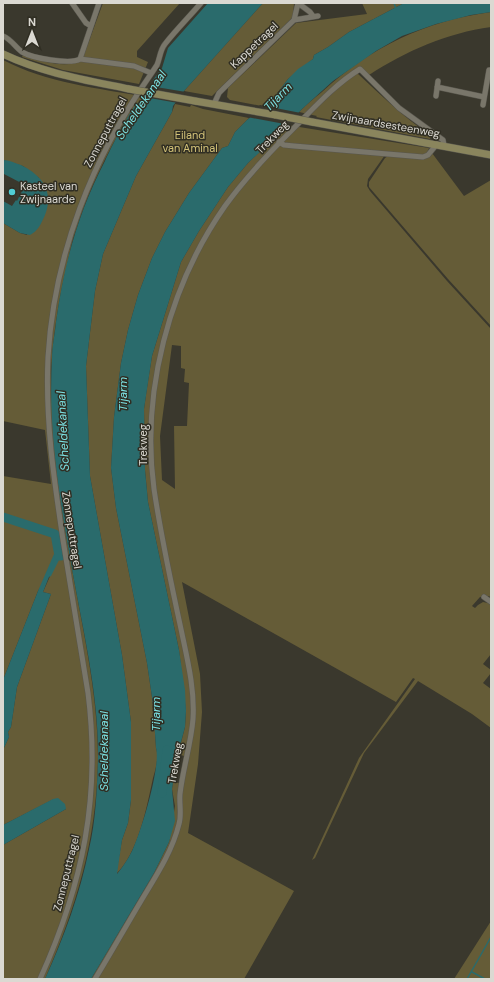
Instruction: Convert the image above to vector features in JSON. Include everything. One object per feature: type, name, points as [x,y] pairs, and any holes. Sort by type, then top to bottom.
[{"type":"main road","name":"Zwijnaardsesteenweg","points":[[3,54],[26,64],[48,71],[130,89],[491,155]]},
{"type":"street","points":[[72,3],[86,22],[91,26]]},
{"type":"street","points":[[80,59],[99,3]]},
{"type":"street","name":"Zonneputtragel","points":[[40,979],[65,917],[81,864],[88,822],[93,751],[88,692],[59,515],[49,423],[48,377],[56,291],[63,259],[84,195],[116,130],[132,102],[157,65],[164,45],[201,3]]},
{"type":"street","points":[[294,20],[298,3]]},
{"type":"street","name":"Kappetragel","points":[[214,104],[219,93],[294,20],[316,16],[298,3]]},
{"type":"street","points":[[3,36],[8,38],[24,53],[61,61],[76,61],[80,59],[134,66],[151,73]]},
{"type":"street","name":"Trekweg","points":[[95,979],[159,872],[176,834],[180,820],[180,795],[192,722],[192,700],[188,665],[159,516],[153,472],[153,411],[157,378],[163,348],[168,326],[180,292],[208,234],[236,191],[280,142],[333,90],[360,69],[399,108],[443,140],[440,145]]},
{"type":"street","points":[[483,105],[489,70],[491,70]]},
{"type":"street","points":[[436,96],[438,81]]},
{"type":"street","points":[[437,87],[484,97]]},
{"type":"street","points":[[280,142],[294,146],[423,157],[427,156],[440,145]]},
{"type":"street","points":[[484,597],[491,602]]},
{"type":"green space","points":[[103,3],[180,3],[137,51],[137,57],[148,62],[139,84],[63,70],[22,57],[23,55],[60,64],[75,63],[82,60]]},
{"type":"green space","points":[[263,3],[294,3],[293,17],[212,96],[184,91]]},
{"type":"green space","points":[[362,3],[404,3],[349,32],[314,55],[313,59],[288,79],[276,95],[262,106],[230,100],[227,97],[228,88],[296,23],[367,14]]},
{"type":"green space","points":[[491,12],[491,27],[443,38],[427,44],[397,58],[369,75],[360,71],[357,73],[401,113],[430,135],[430,139],[316,117],[317,116],[299,112],[341,76],[360,62],[400,38],[421,29],[444,22]]},
{"type":"green space","points":[[3,60],[37,74],[73,84],[146,97],[135,107],[128,117],[105,158],[86,201],[71,246],[60,296],[53,344],[51,365],[52,393],[58,478],[67,541],[92,682],[98,757],[94,816],[83,871],[67,925],[45,979],[3,979],[3,845],[66,809],[54,799],[3,825],[3,750],[9,737],[8,732],[11,727],[17,687],[51,594],[43,592],[59,556],[38,591],[3,680],[3,476],[51,484],[45,430],[3,421],[3,223],[20,233],[27,235],[39,178],[23,166],[3,160]]},
{"type":"green space","name":"Eiland van Aminal","points":[[175,104],[190,107],[191,105],[203,109],[249,118],[235,132],[228,146],[222,148],[189,193],[165,232],[152,258],[138,295],[128,330],[121,363],[114,417],[111,468],[116,508],[147,663],[153,704],[157,759],[136,842],[124,865],[116,874],[122,840],[128,823],[131,800],[131,722],[122,655],[90,476],[86,366],[95,291],[103,254],[136,176]]},
{"type":"green space","points":[[287,125],[429,148],[426,155],[385,155],[368,179],[367,186],[447,281],[491,329],[491,598],[489,596],[480,597],[472,606],[475,608],[483,602],[491,605],[491,654],[483,664],[491,670],[491,673],[483,683],[491,689],[491,728],[472,714],[418,681],[364,753],[315,858],[312,860],[359,758],[415,679],[413,678],[396,702],[182,582],[200,674],[202,712],[198,764],[188,833],[294,891],[244,979],[91,979],[154,873],[169,842],[175,806],[172,789],[173,782],[179,783],[184,756],[178,754],[185,727],[186,711],[179,650],[148,502],[145,470],[144,409],[152,356],[181,262],[199,231],[228,187],[248,163]],"holes":[[[172,345],[181,346],[181,368],[185,369],[184,382],[189,383],[187,426],[174,426],[175,489],[162,480],[160,436]]]},
{"type":"green space","points":[[432,153],[464,196],[491,180],[491,326],[448,279],[369,187],[369,182],[385,158],[388,156],[414,158]]},
{"type":"green space","points":[[491,921],[491,979],[454,979]]},
{"type":"water","name":"Scheldekanaal","points":[[208,3],[263,3],[184,91],[173,106],[172,112],[136,176],[103,254],[95,291],[86,366],[90,476],[122,655],[131,722],[131,800],[128,823],[122,840],[117,874],[125,863],[136,842],[153,784],[157,757],[153,704],[147,663],[116,508],[111,468],[114,417],[121,363],[128,330],[138,295],[152,258],[165,232],[189,193],[222,148],[228,146],[235,132],[276,95],[298,69],[313,59],[314,55],[349,32],[404,3],[491,3],[491,12],[471,15],[436,24],[402,36],[376,51],[333,81],[302,109],[274,139],[248,163],[228,187],[199,231],[181,262],[152,356],[144,409],[145,470],[148,502],[179,650],[185,690],[185,727],[177,757],[172,789],[175,821],[169,842],[154,873],[91,979],[45,979],[71,915],[85,866],[95,815],[98,758],[98,734],[93,685],[62,513],[53,436],[51,385],[52,354],[59,301],[73,239],[95,180],[111,148],[135,106],[139,102],[144,101],[154,84],[153,80],[162,68],[168,48]]},
{"type":"water","points":[[3,160],[8,160],[29,169],[45,186],[48,199],[45,215],[41,224],[30,235],[20,233],[3,223],[3,201],[12,206],[16,200],[17,201],[25,185],[4,174],[3,176]]},
{"type":"water","points":[[54,554],[59,556],[59,560],[51,576],[49,577],[43,592],[51,594],[17,687],[11,727],[8,732],[9,737],[3,750],[3,680]]},
{"type":"water","points":[[58,798],[65,804],[66,809],[3,845],[3,825],[53,799]]},
{"type":"pier","points":[[150,86],[186,92],[178,103],[144,97]]},
{"type":"pier","points":[[260,105],[301,113],[290,125],[247,117]]},
{"type":"waterway","points":[[394,3],[396,9]]},
{"type":"waterway","points":[[3,517],[55,534],[59,556],[61,556]]},
{"type":"waterway","name":"Tijarm","points":[[162,793],[167,750]]},
{"type":"waterway","points":[[467,979],[491,937]]},
{"type":"waterway","points":[[472,972],[485,979]]},
{"type":"place","name":"Kasteel van Zwijnaarde","points":[[12,192]]}]
